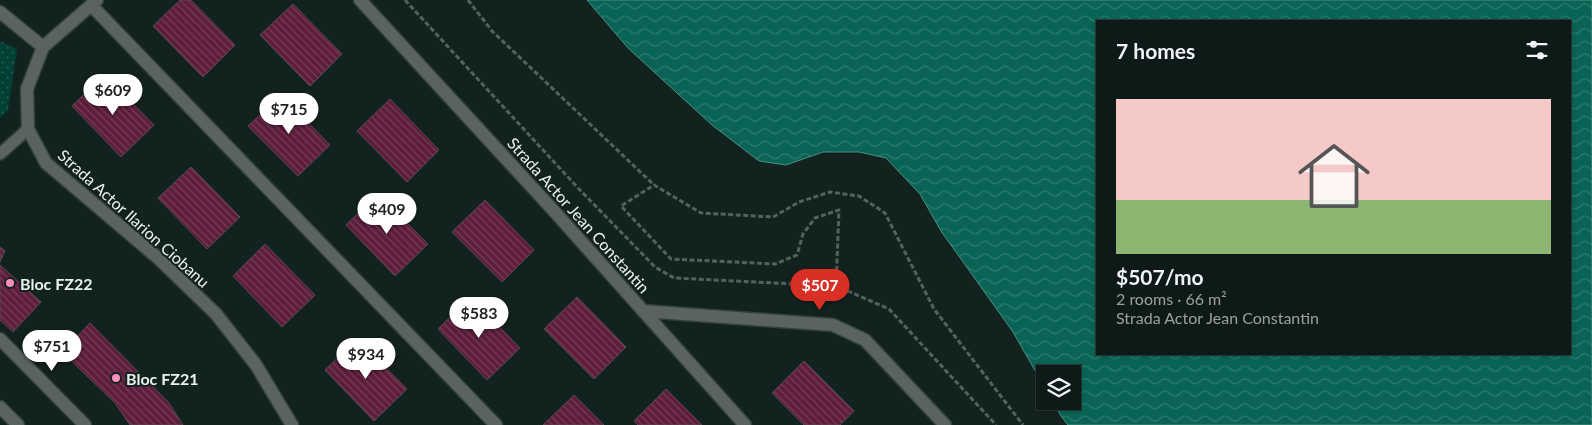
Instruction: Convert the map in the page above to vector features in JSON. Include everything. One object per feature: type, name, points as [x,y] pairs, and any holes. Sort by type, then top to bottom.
[{"type":"street","name":"Strada Actor Jean Constantin","points":[[360,0],[643,311],[833,326],[865,340],[945,425]]},
{"type":"street","points":[[28,129],[27,89],[43,47],[94,2],[496,425]]},
{"type":"street","points":[[0,12],[43,47]]},
{"type":"street","name":"Strada Actor Ilarion Ciobanu","points":[[28,129],[46,163],[158,258],[216,314],[256,365],[292,425]]},
{"type":"street","points":[[643,311],[745,425]]},
{"type":"street","points":[[0,339],[86,425]]},
{"type":"street","points":[[0,407],[18,425]]},
{"type":"lane","points":[[0,154],[28,129]]},
{"type":"path","points":[[405,0],[578,188],[655,267],[674,278],[836,286],[889,309],[996,425]]},
{"type":"path","points":[[468,0],[492,31],[654,185],[701,213],[773,218],[799,202],[830,192],[859,196],[885,213],[934,309],[1024,425]]},
{"type":"path","points":[[654,185],[621,206],[671,259],[775,264],[797,255],[803,234],[815,218],[839,210],[836,286]]},
{"type":"shaded area","points":[[0,41],[17,49],[8,110],[0,118]]},
{"type":"water","points":[[587,0],[1592,0],[1592,425],[1068,425],[1058,410],[1081,410],[1081,365],[1036,365],[1036,372],[1013,332],[941,231],[920,194],[886,158],[859,152],[823,152],[786,165],[759,161],[712,125],[628,48]]},
{"type":"building","points":[[180,0],[191,0],[235,45],[203,77],[153,26]]},
{"type":"building","points":[[293,4],[342,54],[310,86],[260,35]]},
{"type":"building","points":[[104,75],[154,125],[121,157],[72,106]]},
{"type":"building","points":[[281,95],[330,145],[298,176],[248,126]]},
{"type":"building","points":[[390,99],[439,150],[407,182],[357,131]]},
{"type":"building","points":[[191,167],[240,217],[207,249],[158,198]]},
{"type":"building","points":[[378,194],[428,244],[395,276],[346,225]]},
{"type":"building","points":[[485,200],[534,250],[502,282],[452,232]]},
{"type":"building","points":[[265,244],[315,295],[282,327],[233,276]]},
{"type":"building","name":"Bloc FZ22","points":[[0,247],[5,251],[0,262]]},
{"type":"building","name":"Bloc FZ22","points":[[0,265],[41,302],[13,332],[0,320]]},
{"type":"building","points":[[470,297],[520,348],[487,380],[438,329]]},
{"type":"building","points":[[577,297],[626,347],[594,379],[544,329]]},
{"type":"building","name":"Bloc FZ21","points":[[90,323],[169,403],[183,425],[130,425],[115,403],[62,352]]},
{"type":"building","points":[[357,339],[407,389],[374,421],[325,370]]},
{"type":"building","points":[[804,361],[854,411],[840,425],[804,425],[772,393]]},
{"type":"building","points":[[666,389],[702,425],[638,425],[634,421]]},
{"type":"building","points":[[574,395],[604,425],[543,425]]},
{"type":"place","name":"Bloc FZ22","points":[[10,283]]},
{"type":"place","name":"Bloc FZ21","points":[[116,378]]}]
